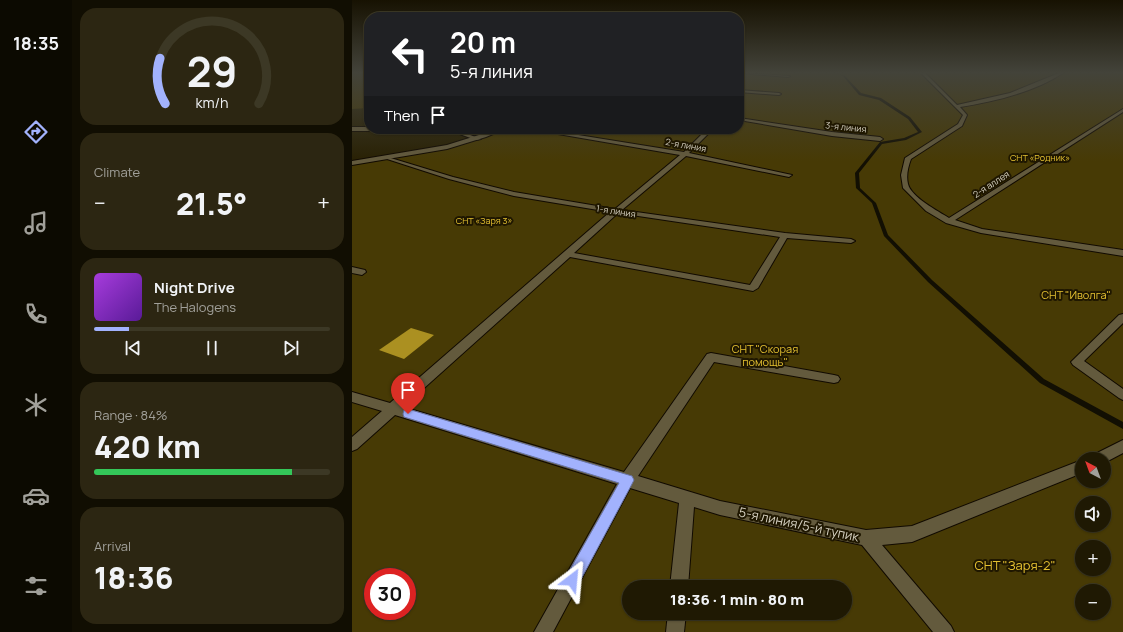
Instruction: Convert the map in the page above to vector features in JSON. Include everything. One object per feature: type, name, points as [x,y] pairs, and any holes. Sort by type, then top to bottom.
[{"type":"street","points":[[954,102],[965,115],[960,125],[908,158],[904,172],[906,189],[929,209],[949,221],[981,231],[1123,253]]},
{"type":"street","points":[[958,106],[983,102]]},
{"type":"street","name":"2-я аллея","points":[[949,221],[1123,110]]},
{"type":"street","name":"3-я линия","points":[[744,120],[832,134],[880,139]]},
{"type":"street","points":[[352,129],[364,129]]},
{"type":"street","points":[[464,134],[478,139]]},
{"type":"street","points":[[352,163],[386,158],[478,139],[490,134]]},
{"type":"street","name":"2-я линия","points":[[563,134],[685,154],[789,174]]},
{"type":"street","points":[[352,446],[616,211],[685,154],[705,134]]},
{"type":"street","name":"1-я линия","points":[[386,158],[451,178],[514,194],[616,211],[785,235],[851,241]]},
{"type":"street","points":[[568,254],[754,288],[785,235]]},
{"type":"street","points":[[352,270],[362,272]]},
{"type":"street","points":[[1123,317],[1077,362],[1123,395]]},
{"type":"street","points":[[543,632],[628,480],[712,357],[834,379]]},
{"type":"street","name":"5-я линия/5-й тупик","points":[[352,397],[720,508],[866,538],[912,534],[1075,469]]},
{"type":"street","points":[[1111,452],[1123,446]]},
{"type":"street","points":[[680,580],[687,498]]},
{"type":"street","points":[[866,538],[945,632]]},
{"type":"street","points":[[675,632],[676,620]]},
{"type":"green space","points":[[352,102],[364,102],[364,108],[352,109]]},
{"type":"green space","points":[[744,102],[1123,102],[1123,632],[352,632],[352,163],[456,144],[486,134],[744,134]]},
{"type":"building","points":[[411,328],[434,335],[404,359],[379,350]]},
{"type":"waterway","points":[[885,102],[909,118],[920,132],[905,139],[881,143],[857,173],[858,188],[874,203],[886,235],[930,281],[1042,381],[1123,426]]},
{"type":"route","points":[[408,414],[628,480],[572,580]]},
{"type":"park label","name":"СНТ «Родник»","points":[[1040,157]]},
{"type":"park label","name":"СНТ «Заря 3»","points":[[484,220]]},
{"type":"park label","name":"СНТ \"Иволга\"","points":[[1076,294]]},
{"type":"park label","name":"СНТ \"Скорая помощь\"","points":[[765,354]]},
{"type":"park label","name":"СНТ \"Заря-2\"","points":[[1015,565]]}]
